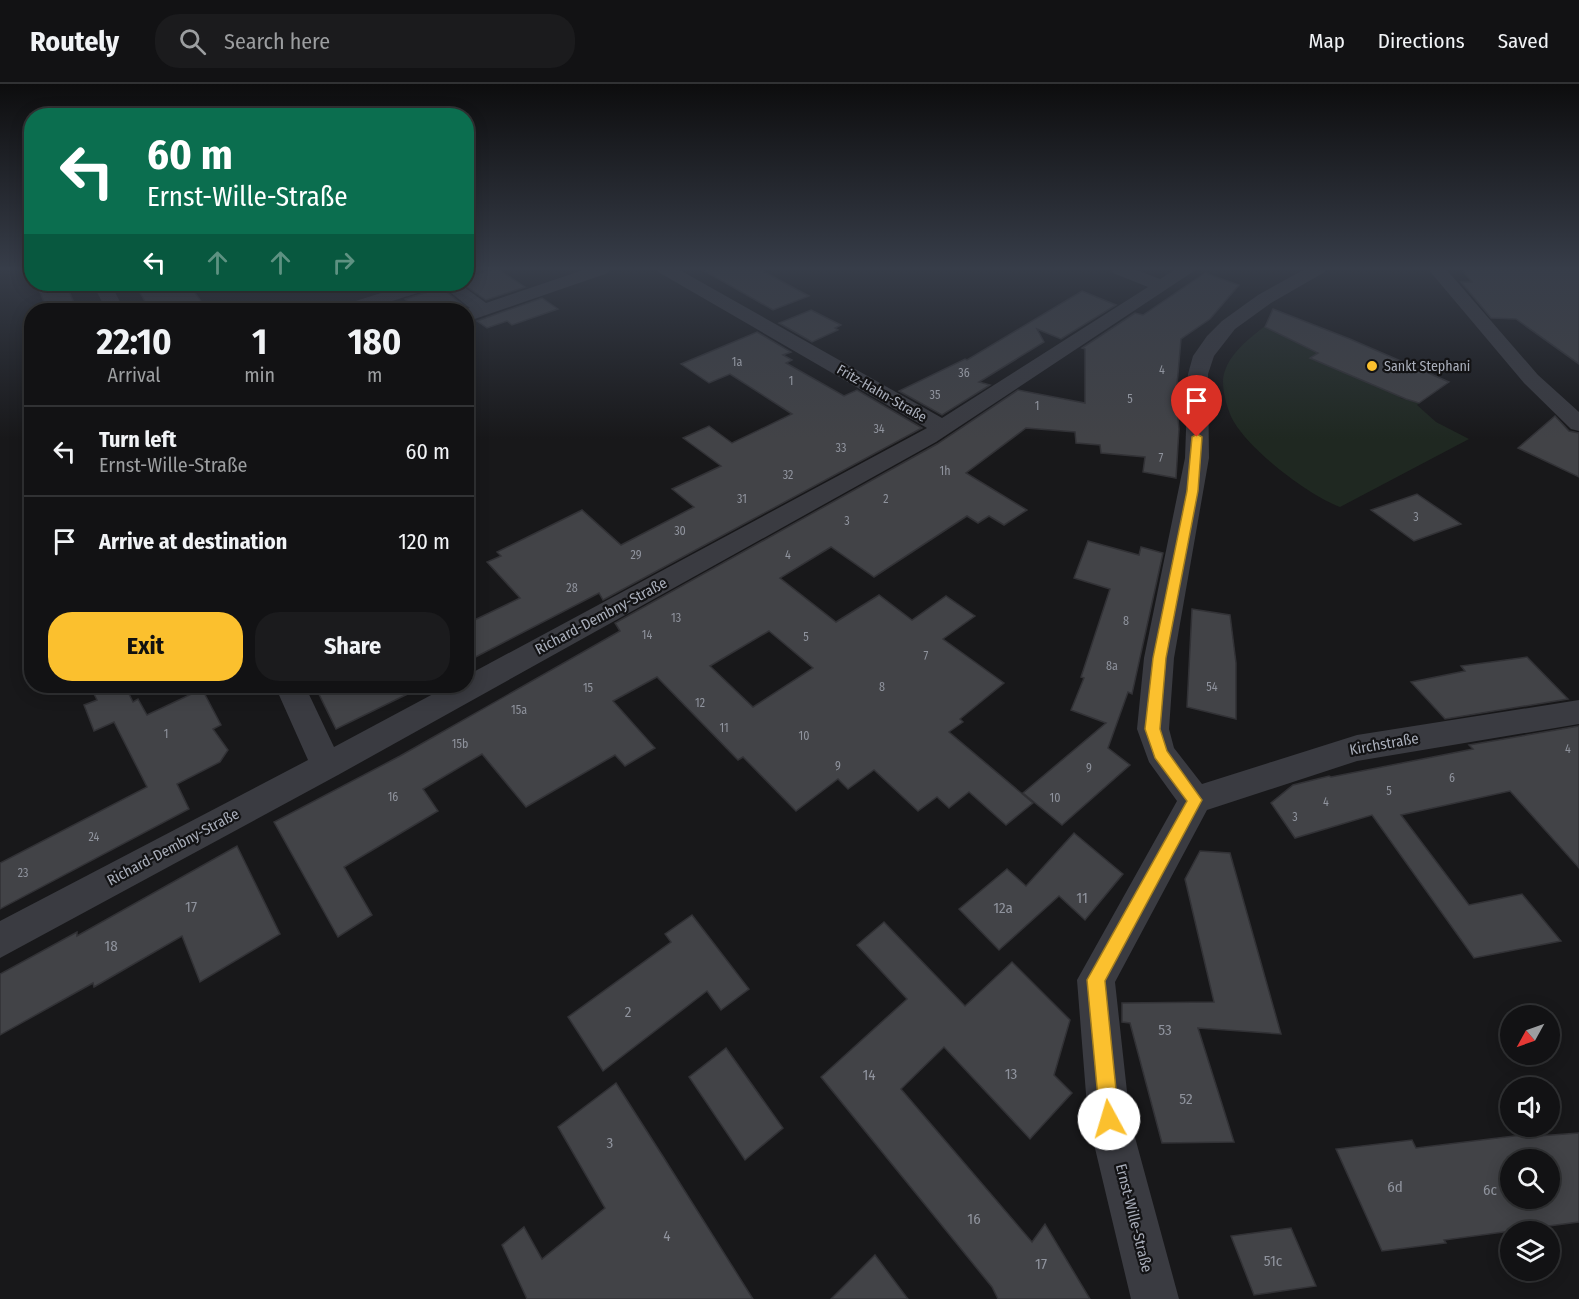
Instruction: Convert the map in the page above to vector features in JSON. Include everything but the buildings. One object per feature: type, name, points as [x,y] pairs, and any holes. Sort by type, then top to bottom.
[{"type":"street","name":"Fritz-Hahn-Straße","points":[[765,326],[943,428]]},
{"type":"street","name":"Richard-Dembny-Straße","points":[[474,685],[943,428],[1098,326]]},
{"type":"street","points":[[1195,800],[1160,753],[1152,729],[1159,658],[1197,458],[1198,368],[1204,352],[1229,326]]},
{"type":"street","points":[[1485,326],[1531,379],[1579,424]]},
{"type":"street","points":[[293,693],[327,766]]},
{"type":"street","name":"Richard-Dembny-Straße","points":[[0,940],[460,693]]},
{"type":"street","name":"Kirchstraße","points":[[1195,800],[1357,747],[1579,712]]},
{"type":"street","name":"Ernst-Wille-Straße","points":[[1155,1299],[1109,1119],[1096,980],[1195,800]]},
{"type":"shaded area","points":[[1266,326],[1273,326],[1296,342],[1319,352],[1311,359],[1374,384],[1401,396],[1400,398],[1419,403],[1417,405],[1436,422],[1469,439],[1340,507],[1327,501],[1281,471],[1253,446],[1234,422],[1230,413],[1224,392],[1224,373],[1233,356]]},
{"type":"place","name":"Sankt Stephani","points":[[1372,366]]},
{"type":"route","points":[[1109,1119],[1096,980],[1195,800],[1160,753],[1152,729],[1159,658],[1192,491],[1197,458],[1197,437]]}]
